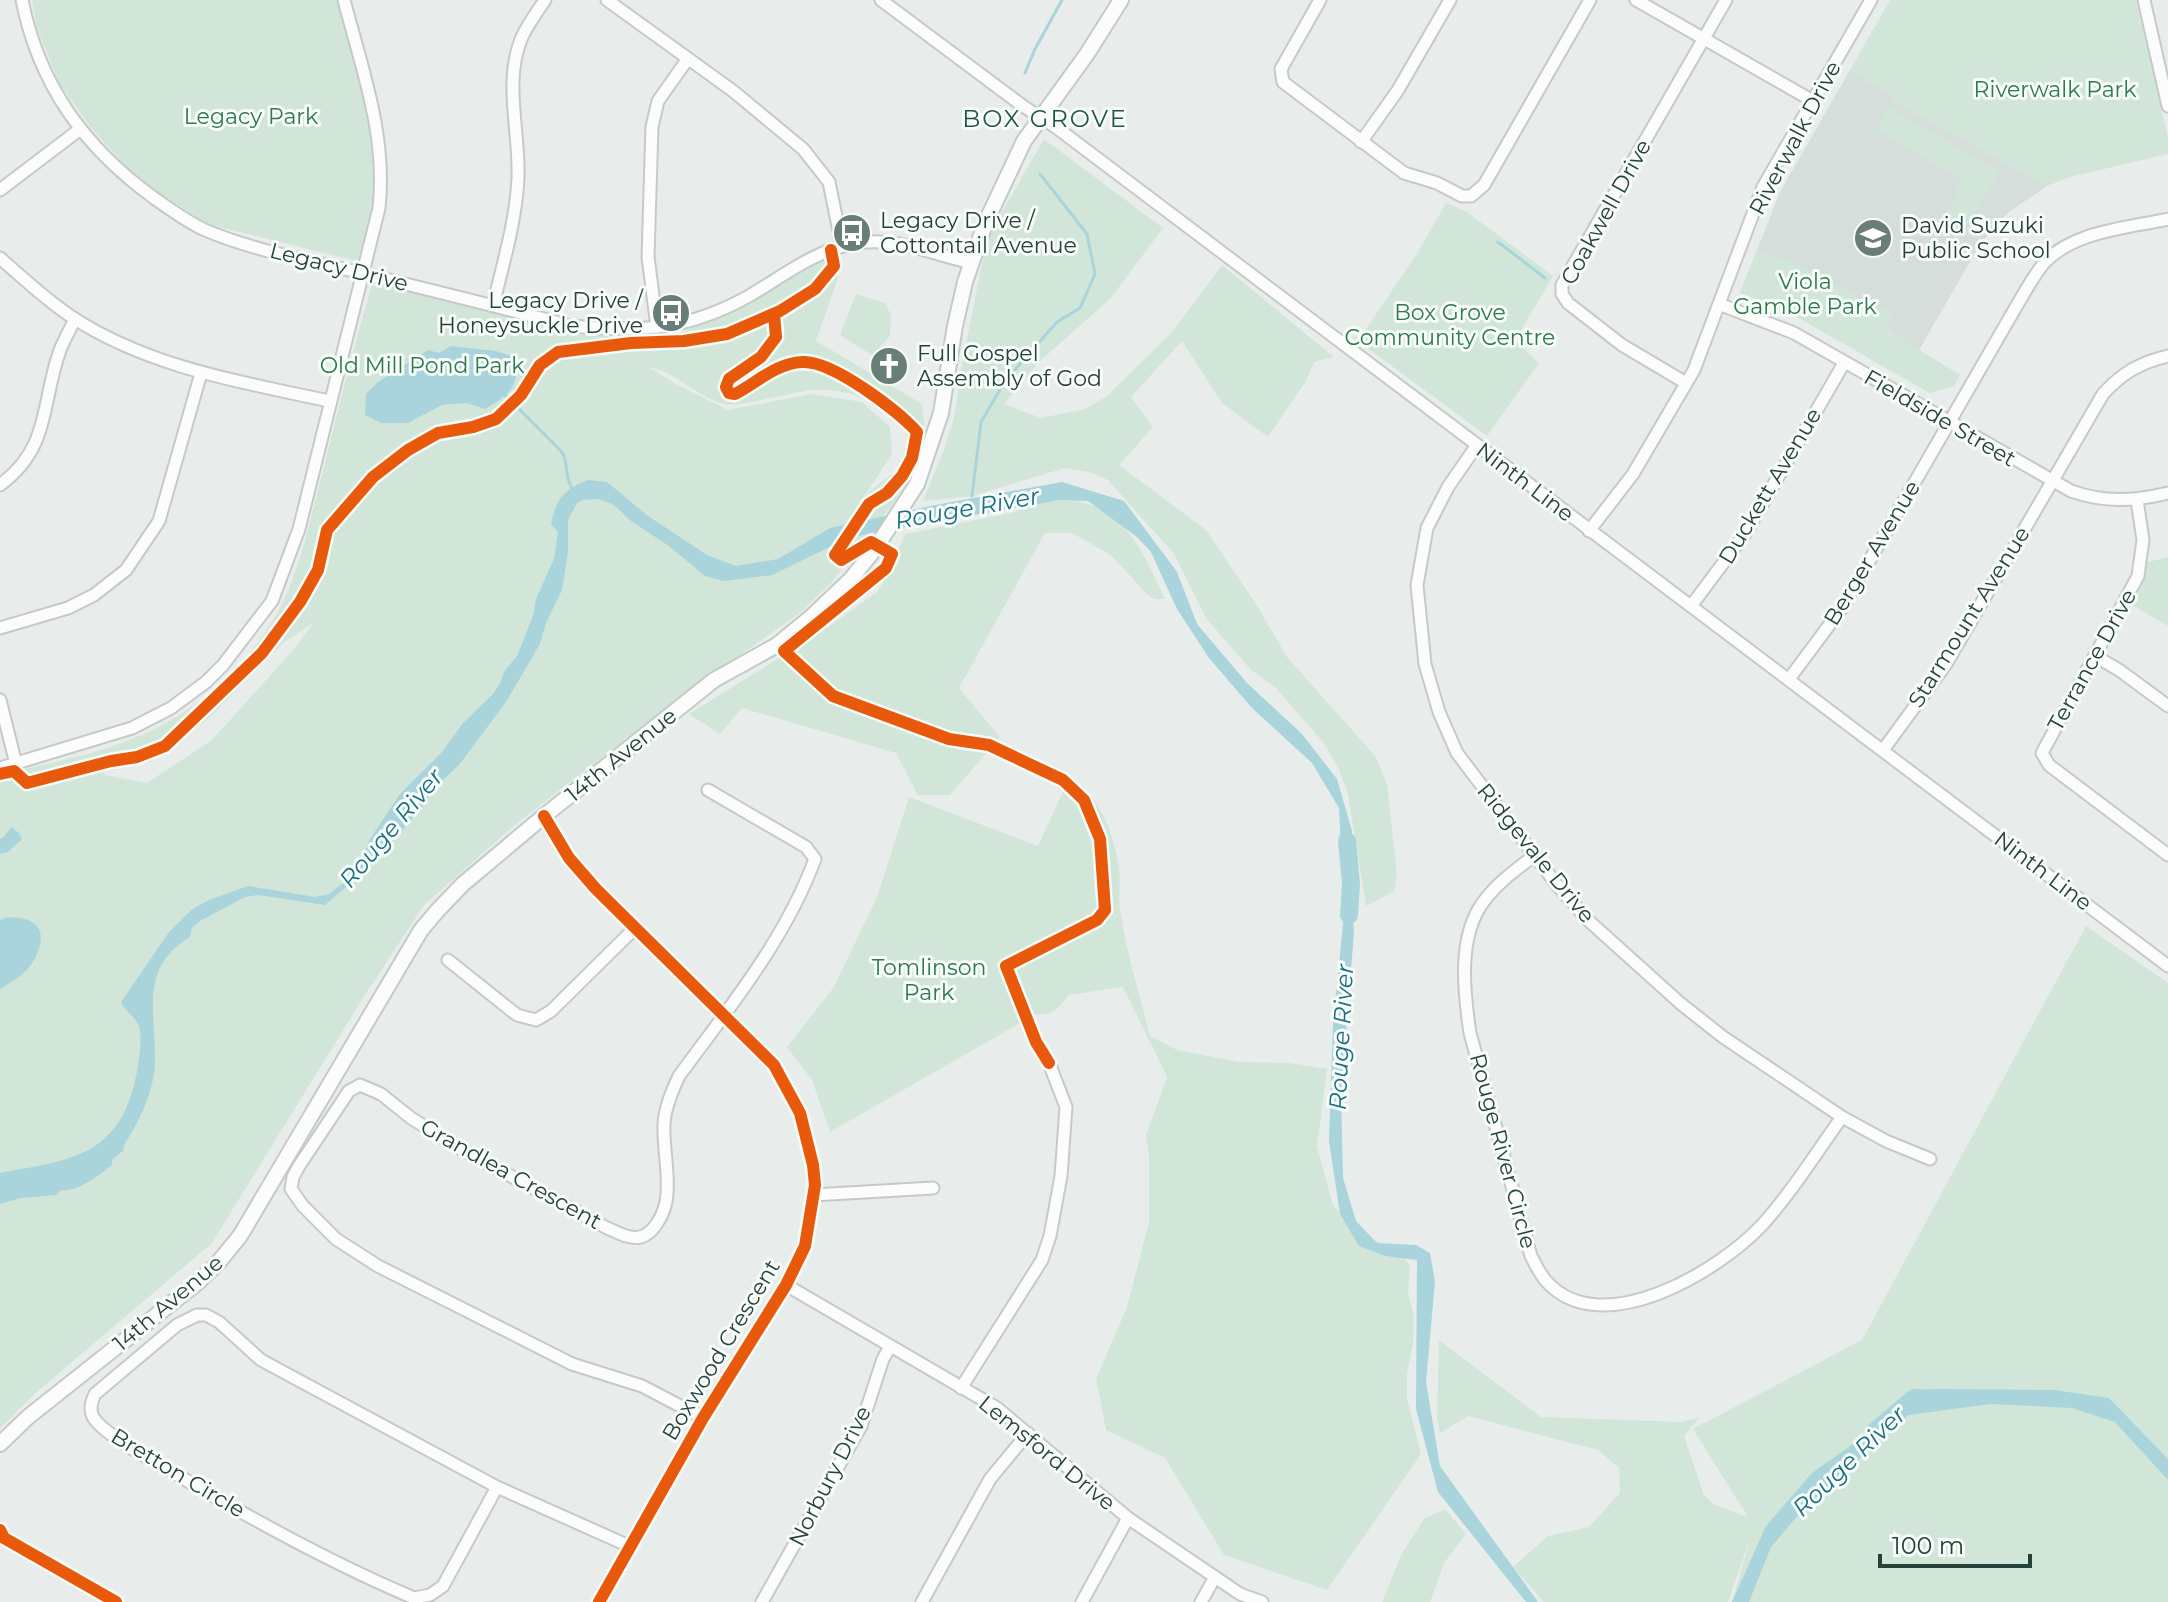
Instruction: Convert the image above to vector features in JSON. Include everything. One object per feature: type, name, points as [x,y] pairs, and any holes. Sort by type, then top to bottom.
[{"type":"main road","name":"14th Avenue","points":[[0,1444],[28,1417],[217,1264],[240,1236],[421,930],[463,884],[714,680],[777,645],[832,599],[875,549],[917,484],[941,413],[965,282],[985,224],[1018,155],[1041,117],[1087,54],[1121,0]]},
{"type":"street","name":"Legacy Drive","points":[[22,0],[38,55],[62,105],[79,130],[135,185],[170,210],[203,229],[272,251],[571,326],[620,331],[691,321],[749,295],[807,259],[860,242],[905,245],[972,263]]},
{"type":"street","points":[[0,768],[107,736],[152,718],[206,682],[233,654],[272,601],[285,572],[299,529],[379,208],[383,171],[374,110],[344,0]]},
{"type":"street","points":[[493,305],[515,205],[518,176],[514,86],[517,54],[522,38],[545,0]]},
{"type":"street","points":[[607,0],[733,91],[778,127],[818,166],[829,182],[842,246]]},
{"type":"street","name":"Ninth Line","points":[[881,0],[1041,117],[2168,966]]},
{"type":"street","points":[[1320,0],[1284,62],[1280,76],[1287,87],[1404,173],[1437,183],[1462,196],[1476,193],[1484,185],[1590,0]]},
{"type":"street","points":[[1361,142],[1398,90],[1450,0]]},
{"type":"street","points":[[1636,0],[1813,101]]},
{"type":"street","name":"Coakwell Drive","points":[[1686,383],[1622,345],[1568,303],[1562,294],[1562,285],[1726,0]]},
{"type":"street","name":"Riverwalk Drive","points":[[1589,531],[1633,474],[1686,383],[1763,187],[1871,0]]},
{"type":"street","points":[[2144,0],[2168,106]]},
{"type":"street","points":[[657,327],[648,257],[652,127],[658,101],[687,60]]},
{"type":"street","points":[[0,190],[79,130]]},
{"type":"street","name":"Berger Avenue","points":[[1789,679],[1842,608],[2044,263],[2068,244],[2168,219]]},
{"type":"street","points":[[0,258],[75,319],[115,342],[201,373],[329,401]]},
{"type":"street","points":[[945,258],[960,270],[965,282]]},
{"type":"street","name":"Fieldside Street","points":[[1719,304],[1776,324],[2051,481],[2087,497],[2137,500],[2168,493]]},
{"type":"street","points":[[0,485],[22,467],[39,437],[59,353],[75,319]]},
{"type":"street","name":"Starmount Avenue","points":[[1883,750],[1946,664],[2097,402],[2129,371],[2143,363],[2168,356]]},
{"type":"street","name":"Duckett Avenue","points":[[1691,606],[1745,534],[1844,363]]},
{"type":"street","points":[[0,628],[68,608],[94,595],[126,570],[152,536],[159,521],[201,373]]},
{"type":"street","name":"Ridgevale Drive","points":[[1477,445],[1448,487],[1427,528],[1417,585],[1421,636],[1439,712],[1457,753],[1589,921],[1680,1003],[1723,1037],[1842,1117],[1886,1141],[1930,1159]]},
{"type":"street","name":"Terrance Drive","points":[[2137,500],[2143,540],[2138,576],[2042,753],[2049,765],[2168,855]]},
{"type":"street","points":[[2095,656],[2168,706]]},
{"type":"street","points":[[0,700],[16,764]]},
{"type":"street","points":[[708,790],[806,847],[815,859],[806,883],[771,947],[724,1015]]},
{"type":"street","name":"Boxwood Crescent","points":[[544,816],[569,858],[596,889],[774,1065],[802,1121],[813,1165],[813,1195],[805,1246],[786,1285],[703,1418],[599,1602]]},
{"type":"street","name":"Rouge River Circle","points":[[1535,855],[1498,885],[1482,902],[1475,917],[1467,950],[1466,1003],[1470,1033],[1531,1256],[1546,1282],[1575,1301],[1597,1306],[1623,1305],[1698,1274],[1720,1261],[1760,1227],[1842,1117]]},
{"type":"street","points":[[448,960],[517,1015],[536,1020],[551,1011],[636,927]]},
{"type":"street","name":"Grandlea Crescent","points":[[703,1418],[642,1386],[572,1364],[378,1266],[326,1230],[296,1199],[291,1189],[299,1166],[349,1091],[360,1085],[381,1094],[411,1118],[505,1174],[607,1228],[641,1238],[652,1230],[667,1196],[664,1127],[673,1089],[679,1076],[724,1015]]},
{"type":"street","points":[[961,1388],[1042,1260],[1050,1236],[1061,1176],[1066,1107],[1049,1063]]},
{"type":"street","points":[[813,1195],[933,1188]]},
{"type":"street","name":"Lemsford Drive","points":[[786,1285],[997,1408],[1128,1518],[1240,1594],[1262,1602]]},
{"type":"street","name":"Bretton Circle","points":[[497,1487],[443,1586],[430,1595],[414,1598],[302,1544],[145,1456],[101,1425],[93,1416],[90,1404],[95,1394],[177,1325],[197,1315],[206,1315],[219,1322],[261,1360],[497,1487],[629,1546]]},
{"type":"street","name":"Norbury Drive","points":[[762,1602],[861,1426],[883,1359],[890,1347]]},
{"type":"street","points":[[922,1602],[990,1479],[1028,1433]]},
{"type":"street","points":[[1082,1602],[1128,1518]]},
{"type":"street","points":[[1,1535],[110,1601]]},
{"type":"street","points":[[1201,1602],[1215,1577]]},
{"type":"shaded area","name":"David Suzuki Public School","points":[[1850,70],[1894,96],[1893,100],[2047,186],[2009,212],[1993,228],[1978,248],[1919,350],[1960,375],[1954,386],[1930,393],[1785,310],[1740,293],[1780,192]]},
{"type":"green space","name":"Legacy Park","points":[[32,0],[338,0],[376,136],[376,200],[363,254],[357,261],[207,224],[160,194],[126,166],[92,129],[59,83],[37,28]]},
{"type":"green space","name":"Riverwalk Park","points":[[1890,0],[2136,0],[2168,137],[2168,154],[2070,177],[2047,186],[1893,100],[1894,96],[1850,70]]},
{"type":"green space","points":[[1889,108],[2000,171],[1960,236],[1943,226],[1945,222],[1942,220],[1958,193],[1954,191],[1961,179],[1876,129]]},
{"type":"green space","points":[[1044,139],[1163,228],[1110,299],[1038,363],[1004,404],[1041,418],[1085,409],[1107,396],[1172,332],[1222,265],[1334,357],[1314,362],[1306,381],[1268,437],[1222,403],[1182,341],[1131,397],[1153,427],[1119,465],[1206,530],[1258,607],[1287,657],[1376,757],[1387,784],[1397,875],[1394,891],[1366,906],[1348,794],[1338,767],[1323,742],[1276,688],[1251,670],[1206,618],[1174,554],[1108,480],[1089,472],[1065,468],[972,496],[923,501],[955,413],[987,238]]},
{"type":"green space","name":"Box Grove Community Centre","points":[[1446,203],[1467,212],[1553,276],[1515,341],[1539,363],[1487,436],[1351,336],[1360,338],[1416,255]]},
{"type":"green space","name":"Viola Gamble Park","points":[[1757,250],[1814,271],[1876,309],[1894,312],[1886,326],[1919,351],[1960,375],[1954,386],[1930,393],[1785,310],[1740,293]]},
{"type":"green space","name":"Old Mill Pond Park","points":[[823,258],[838,278],[816,341],[922,404],[926,437],[919,459],[896,499],[831,583],[801,612],[663,710],[516,824],[424,905],[212,1243],[39,1390],[0,1428],[0,775],[111,747],[166,723],[224,680],[256,645],[281,606],[299,560],[372,285],[380,284],[577,332],[608,335],[611,345],[668,338],[748,305]],"holes":[[[648,367],[668,373],[704,396],[724,404],[741,404],[814,390],[840,391],[871,400],[885,408],[904,427],[906,458],[898,469],[867,495],[835,547],[829,550],[892,454],[890,427],[862,402],[812,394],[728,410]],[[313,623],[295,648],[212,740],[147,783],[105,775],[104,772],[151,762],[209,718],[283,643]]]},
{"type":"green space","points":[[856,294],[885,303],[891,315],[890,336],[872,355],[840,335]]},
{"type":"green space","points":[[1065,500],[1085,503],[1117,520],[1139,548],[1165,599],[1148,595],[1111,555],[1072,533],[1045,533],[959,688],[1000,737],[950,795],[918,795],[896,753],[742,708],[720,734],[689,714],[821,632],[877,592],[888,575],[905,534],[1011,513],[1039,503]]},
{"type":"green space","points":[[2168,557],[2168,626],[2132,605],[2148,562]]},
{"type":"green space","name":"Tomlinson Park","points":[[1067,783],[1088,794],[1097,804],[1109,829],[1119,867],[1119,905],[1129,958],[1150,1036],[1177,1050],[1239,1062],[1290,1063],[1327,1069],[1317,1146],[1333,1205],[1357,1230],[1403,1256],[1410,1266],[1408,1292],[1414,1316],[1407,1398],[1421,1454],[1327,1590],[1224,1555],[1165,1458],[1106,1430],[1096,1379],[1127,1307],[1149,1222],[1146,1135],[1167,1077],[1123,987],[1069,995],[1051,1012],[1036,1014],[830,1132],[812,1080],[787,1047],[834,987],[877,897],[909,797],[1038,846]]},
{"type":"green space","points":[[2086,926],[2168,983],[2168,1602],[1732,1602],[1751,1536],[1728,1602],[1544,1602],[1513,1567],[1548,1536],[1589,1527],[1620,1493],[1619,1468],[1598,1450],[1468,1416],[1440,1433],[1437,1418],[1439,1340],[1541,1417],[1682,1422],[1700,1417],[1684,1436],[1704,1495],[1715,1505],[1748,1517],[1693,1429],[1862,1340]]},
{"type":"green space","points":[[1445,1509],[1466,1534],[1444,1563],[1430,1602],[1382,1602],[1402,1553],[1425,1518]]},
{"type":"water","points":[[451,346],[496,351],[517,358],[516,377],[511,389],[485,409],[466,403],[442,405],[408,423],[381,423],[365,415],[366,394],[378,382],[428,350],[439,353]]},
{"type":"water","points":[[588,480],[607,482],[648,516],[707,555],[736,566],[778,559],[830,528],[1062,482],[1124,501],[1177,572],[1197,624],[1247,683],[1302,734],[1337,779],[1352,831],[1352,851],[1348,864],[1354,932],[1341,1095],[1343,1178],[1356,1221],[1377,1243],[1416,1245],[1430,1253],[1435,1282],[1426,1382],[1440,1466],[1538,1602],[1526,1602],[1438,1492],[1416,1409],[1417,1260],[1385,1256],[1359,1246],[1340,1214],[1329,1141],[1333,1025],[1344,914],[1339,808],[1312,763],[1252,708],[1209,658],[1177,609],[1151,552],[1137,537],[1088,501],[1060,500],[871,533],[846,539],[772,575],[723,581],[705,576],[614,505],[599,499],[577,503],[568,520],[568,552],[562,590],[540,644],[506,702],[459,765],[429,793],[427,801],[375,862],[325,905],[258,895],[245,897],[192,928],[190,937],[163,962],[157,976],[153,1006],[155,1059],[152,1082],[146,1104],[124,1150],[112,1160],[112,1165],[81,1186],[61,1190],[56,1195],[21,1198],[0,1204],[0,1173],[47,1164],[86,1151],[102,1141],[116,1126],[127,1107],[135,1081],[140,1045],[139,1026],[121,1002],[169,932],[191,910],[248,886],[315,897],[329,894],[344,882],[359,863],[370,839],[400,794],[493,694],[504,672],[517,656],[533,616],[536,599],[554,559],[558,532],[551,524],[556,508],[567,491]]},
{"type":"water","points":[[11,827],[22,839],[8,852],[0,854],[0,839]]},
{"type":"water","points":[[0,920],[32,922],[41,940],[27,969],[0,989]]},
{"type":"water","points":[[1931,1389],[2054,1390],[2109,1398],[2168,1459],[2168,1480],[2115,1422],[2072,1408],[1991,1404],[1908,1415],[1799,1514],[1771,1547],[1749,1602],[1732,1602],[1766,1526],[1812,1473]]},
{"type":"waterway","points":[[1025,73],[1062,0]]},
{"type":"waterway","points":[[972,496],[981,422],[1005,381],[1057,322],[1080,308],[1095,274],[1087,234],[1040,174]]},
{"type":"waterway","points":[[1498,242],[1545,278]]},
{"type":"waterway","points":[[505,395],[562,452],[572,488]]},
{"type":"waterway","name":"Rouge River","points":[[1347,841],[1351,884],[1349,915]]},
{"type":"waterway","name":"Rouge River","points":[[1874,1432],[1914,1398],[1940,1399]]},
{"type":"cycle path","points":[[0,774],[14,771],[27,783],[137,757],[165,746],[262,653],[300,602],[318,570],[327,530],[373,477],[408,450],[438,433],[496,419],[521,395],[540,365],[558,352],[631,343],[684,341],[727,334],[780,311],[815,289],[834,266],[831,250]]},
{"type":"cycle path","points":[[774,314],[776,337],[761,357],[729,379],[726,387],[729,393],[735,394],[784,366],[802,362],[815,364],[863,388],[917,432],[912,458],[902,476],[887,493],[869,504],[835,555],[841,560],[871,542],[892,554],[886,568],[784,651],[833,696],[949,739],[989,745],[1063,780],[1084,800],[1100,839],[1105,910],[1097,920],[1006,966],[1036,1042],[1049,1063]]},
{"type":"cycle path","points":[[544,816],[569,858],[596,889],[774,1065],[800,1113],[815,1185],[805,1246],[786,1285],[703,1418],[599,1602]]},
{"type":"cycle path","points":[[0,1530],[4,1538],[116,1602]]},
{"type":"place","name":"Legacy Drive / Cottontail Avenue","points":[[852,233]]},
{"type":"place","name":"David Suzuki Public School","points":[[1873,238]]},
{"type":"place","name":"Legacy Drive / Honeysuckle Drive","points":[[671,313]]},
{"type":"place","name":"Full Gospel Assembly of God","points":[[889,366]]},
{"type":"district","name":"BOX GROVE","points":[[1045,118]]}]
